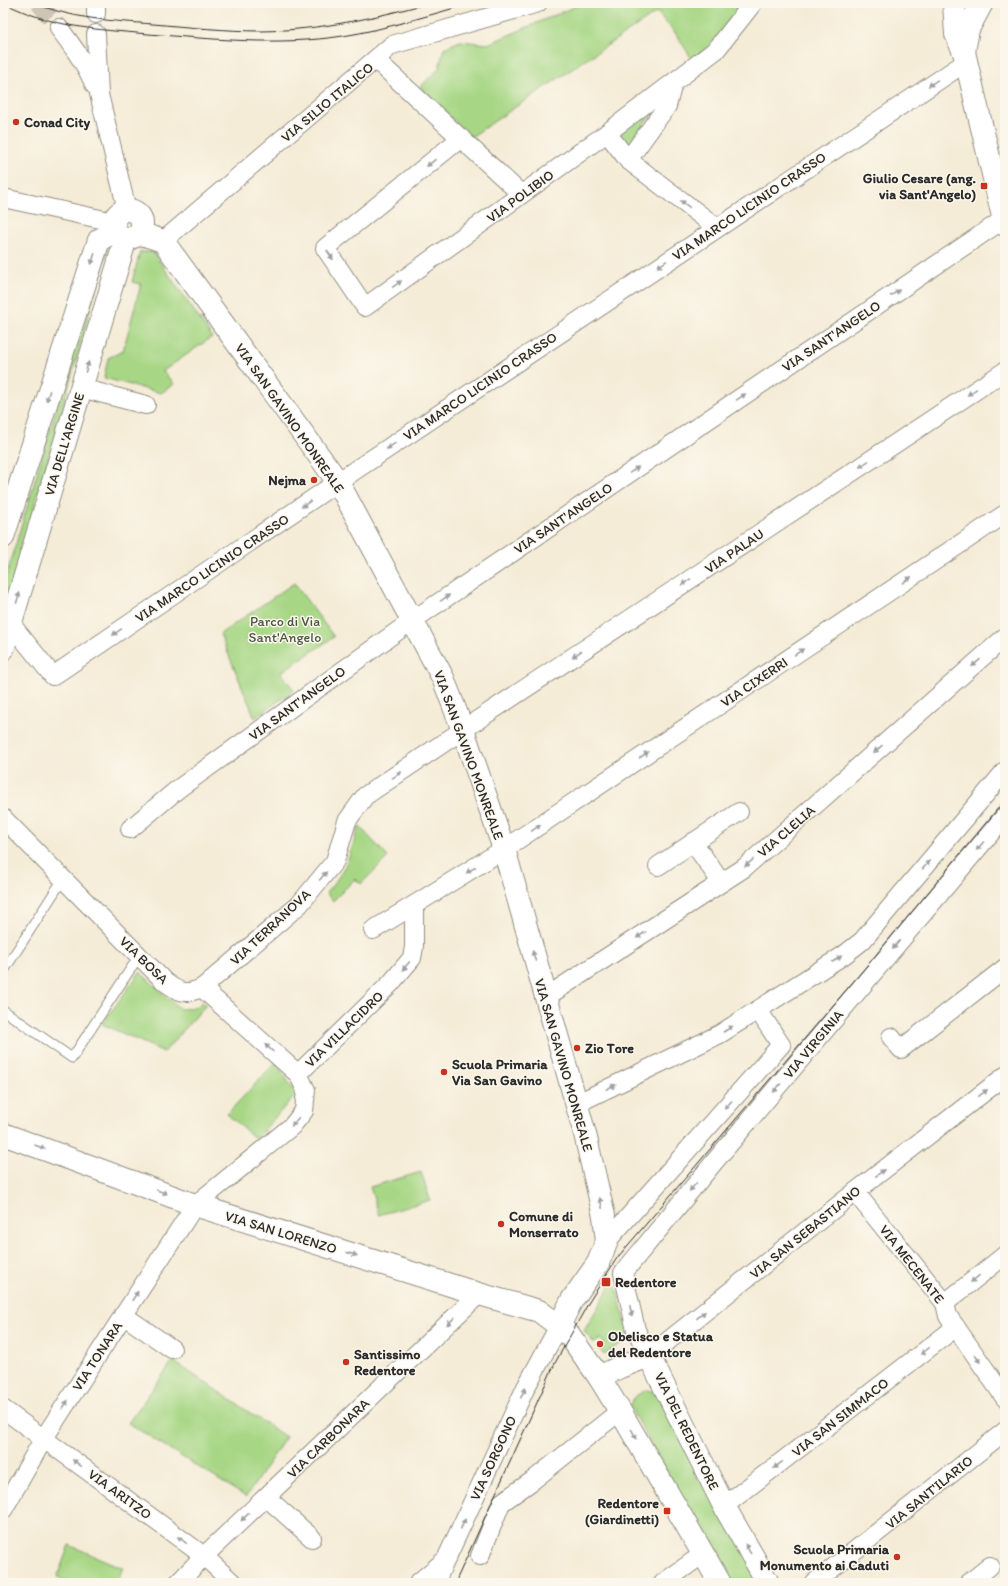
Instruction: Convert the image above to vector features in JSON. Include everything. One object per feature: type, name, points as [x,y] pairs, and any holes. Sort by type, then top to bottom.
[{"type":"street","points":[[376,60],[392,46],[538,3]]},
{"type":"street","name":"VIA POLIBIO","points":[[461,138],[325,248],[365,307],[607,133],[716,50],[752,3]]},
{"type":"street","points":[[954,3],[956,34],[965,57],[1004,222]]},
{"type":"street","points":[[965,57],[968,29],[982,3]]},
{"type":"street","points":[[59,28],[89,71],[99,94]]},
{"type":"street","points":[[96,34],[99,94],[124,227]]},
{"type":"street","name":"VIA MARCO LICINIO CRASSO","points":[[11,624],[53,676],[965,57]]},
{"type":"street","name":"VIA SILIO ITALICO","points":[[163,241],[376,60],[522,194]]},
{"type":"street","points":[[628,160],[667,106],[673,83]]},
{"type":"street","points":[[607,133],[628,160],[716,227]]},
{"type":"street","points":[[3,198],[124,227],[163,241]]},
{"type":"street","name":"VIA SANT'ANGELO","points":[[130,829],[178,789],[413,620],[1004,222]]},
{"type":"street","name":"VIA DELL'ARGINE","points":[[3,649],[81,388],[124,227]]},
{"type":"street","name":"VIA DELL'ARGINE","points":[[3,537],[99,240],[124,227]]},
{"type":"street","name":"VIA SAN GAVINO MONREALE","points":[[163,241],[338,482],[443,678],[463,730],[504,849],[576,1104],[604,1216],[607,1241],[598,1263],[572,1300],[559,1326]]},
{"type":"street","name":"VIA PALAU","points":[[463,730],[1005,371]]},
{"type":"street","points":[[81,388],[146,405]]},
{"type":"street","name":"VIA CIXERRI","points":[[504,849],[1005,514]]},
{"type":"street","name":"VIA CLELIA","points":[[546,997],[744,868],[1005,638]]},
{"type":"street","name":"VIA TERRANOVA","points":[[202,988],[299,905],[335,861],[347,821],[365,796],[463,730]]},
{"type":"street","points":[[576,1104],[720,1034],[844,955],[862,941],[1005,771]]},
{"type":"street","points":[[658,866],[739,812]]},
{"type":"street","name":"VIA VIRGINIA","points":[[623,1273],[715,1161],[1005,816]]},
{"type":"street","name":"VIA BOSA","points":[[3,818],[165,982],[177,991],[190,992],[202,988]]},
{"type":"street","points":[[693,842],[721,882]]},
{"type":"street","points":[[373,930],[504,849]]},
{"type":"street","name":"VIA VILLACIDRO","points":[[195,1205],[292,1126],[304,1111],[306,1090],[298,1074],[391,983],[412,958],[414,947],[414,905]]},
{"type":"street","points":[[891,1037],[901,1050],[1005,968]]},
{"type":"street","points":[[202,988],[298,1074]]},
{"type":"street","name":"VIA VIRGINIA","points":[[607,1241],[781,1045],[758,1010]]},
{"type":"street","name":"VIA SAN SEBASTIANO","points":[[599,1377],[649,1356],[855,1192],[1005,1076]]},
{"type":"street","name":"VIA SAN LORENZO","points":[[3,1134],[195,1205],[479,1294],[539,1311],[559,1326]]},
{"type":"street","name":"VIA MECENATE","points":[[855,1192],[945,1303],[948,1316],[1005,1398]]},
{"type":"street","name":"VIA TONARA","points":[[3,1510],[44,1438],[195,1205]]},
{"type":"street","points":[[945,1303],[1005,1255]]},
{"type":"street","name":"VIA DEL REDENTORE","points":[[623,1273],[636,1330],[724,1506],[768,1583]]},
{"type":"street","name":"VIA CARBONARA","points":[[178,1583],[204,1556],[479,1294]]},
{"type":"street","points":[[123,1315],[172,1349]]},
{"type":"street","points":[[559,1326],[570,1336],[599,1377],[720,1583]]},
{"type":"street","name":"VIA SORGONO","points":[[418,1583],[446,1559],[526,1387],[559,1326]]},
{"type":"street","name":"VIA SAN SIMMACO","points":[[724,1506],[956,1327]]},
{"type":"street","name":"VIA ARITZO","points":[[3,1409],[204,1556],[233,1583]]},
{"type":"street","points":[[480,1556],[501,1503],[532,1481],[620,1411]]},
{"type":"street","name":"VIA SANT'ILARIO","points":[[814,1583],[1005,1431]]},
{"type":"street","points":[[266,1497],[312,1538]]},
{"type":"street","points":[[663,1583],[703,1554]]},
{"type":"street","points":[[435,1583],[446,1559]]},
{"type":"street","points":[[969,1583],[990,1566]]},
{"type":"lane","points":[[3,972],[63,879]]},
{"type":"lane","points":[[3,1010],[72,1058],[139,956]]},
{"type":"green space","points":[[583,3],[743,3],[712,44],[692,59],[676,34],[657,12],[471,137],[420,87],[439,68],[444,48],[460,41],[488,44]]},
{"type":"green space","points":[[657,104],[628,149],[616,133]]},
{"type":"green space","points":[[106,243],[109,244],[3,617],[3,587]]},
{"type":"green space","points":[[140,252],[153,252],[212,337],[163,371],[174,384],[161,393],[104,378],[108,358],[123,351],[141,284],[132,282]]},
{"type":"green space","name":"Parco di Via Sant'Angelo","points":[[294,583],[334,637],[281,672],[294,690],[255,718],[220,634]]},
{"type":"green space","points":[[359,826],[388,857],[361,884],[355,879],[333,901],[326,893],[339,877],[347,861]]},
{"type":"green space","points":[[140,972],[180,1009],[195,1007],[202,1002],[206,1005],[164,1052],[102,1024]]},
{"type":"green space","points":[[276,1062],[296,1094],[256,1139],[227,1114]]},
{"type":"green space","points":[[421,1172],[430,1200],[379,1215],[370,1187]]},
{"type":"green space","points":[[614,1279],[629,1335],[626,1340],[604,1355],[599,1349],[605,1346],[601,1339],[594,1343],[584,1331]]},
{"type":"green space","points":[[173,1361],[286,1437],[246,1497],[128,1423]]},
{"type":"green space","points":[[646,1390],[658,1392],[761,1583],[731,1583],[629,1406],[634,1397]]},
{"type":"green space","points":[[69,1545],[123,1568],[116,1583],[71,1583],[57,1577]]},
{"type":"tunnel","points":[[39,3],[59,28]]},
{"type":"tram line","points":[[4,3],[40,18],[92,29],[246,41],[294,41],[343,36],[376,30],[472,3]]},
{"type":"tram line","points":[[34,3],[63,13],[108,20],[208,29],[262,31],[326,26],[388,14],[429,3]]},
{"type":"tram line","points":[[455,1583],[555,1363],[589,1302],[617,1258],[877,954],[1005,800]]},
{"type":"place","name":"Conad City","points":[[16,122]]},
{"type":"place","name":"Giulio Cesare (ang. via Sant'Angelo)","points":[[984,186]]},
{"type":"place","name":"Nejma","points":[[314,480]]},
{"type":"place","name":"Zio Tore","points":[[577,1048]]},
{"type":"place","name":"Scuola Primaria Via San Gavino","points":[[444,1072]]},
{"type":"place","name":"Comune di Monserrato","points":[[501,1224]]},
{"type":"place","name":"Redentore","points":[[606,1282]]},
{"type":"place","name":"Obelisco e Statua del Redentore","points":[[600,1344]]},
{"type":"place","name":"Santissimo Redentore","points":[[346,1362]]},
{"type":"place","name":"Redentore (Giardinetti)","points":[[667,1511]]},
{"type":"place","name":"Scuola Primaria Monumento ai Caduti","points":[[897,1557]]}]
